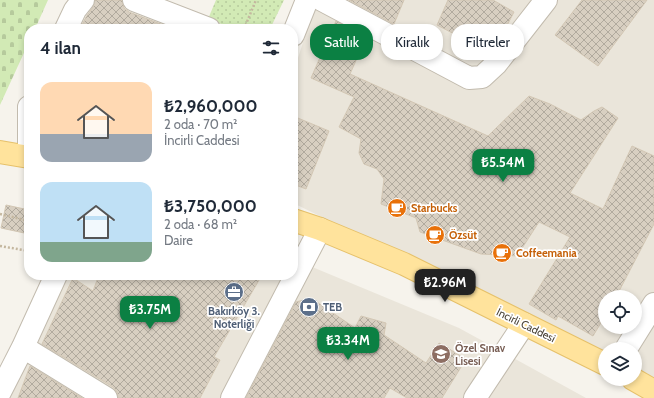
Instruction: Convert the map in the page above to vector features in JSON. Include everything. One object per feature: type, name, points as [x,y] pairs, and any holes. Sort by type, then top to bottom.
[{"type":"main road","points":[[0,152],[24,156]]},
{"type":"main road","name":"İncirli Caddesi","points":[[298,222],[320,229],[404,264],[598,361]]},
{"type":"main road","points":[[642,384],[654,390]]},
{"type":"street","points":[[68,24],[75,10],[83,0]]},
{"type":"street","points":[[134,0],[195,24]]},
{"type":"street","points":[[297,24],[307,0]]},
{"type":"street","points":[[322,0],[469,78],[482,77],[496,64],[546,0]]},
{"type":"street","points":[[298,271],[320,229]]},
{"type":"street","points":[[0,392],[23,348],[54,280]]},
{"type":"street","points":[[232,398],[293,280]]},
{"type":"street","points":[[630,342],[654,304]]},
{"type":"street","points":[[475,398],[524,324]]},
{"type":"street","points":[[23,348],[106,398]]},
{"type":"path","points":[[246,24],[256,0]]},
{"type":"path","points":[[0,214],[24,220]]},
{"type":"path","points":[[0,246],[24,250]]},
{"type":"shaded area","points":[[317,0],[654,0],[654,379],[642,373],[642,342],[598,342],[598,352],[298,205],[298,58]]},
{"type":"shaded area","points":[[298,261],[459,328],[586,398],[0,398],[44,280],[298,280]]},
{"type":"green space","points":[[0,0],[48,0],[37,24],[24,24],[24,53],[0,105]]},
{"type":"green space","points":[[216,0],[284,0],[272,24],[222,24],[208,19]]},
{"type":"building","points":[[95,0],[122,0],[124,8],[129,12],[161,24],[82,24],[93,7]]},
{"type":"building","points":[[349,0],[404,0],[394,24]]},
{"type":"building","points":[[448,0],[493,0],[514,12],[508,24],[451,24],[451,32],[443,28],[443,24],[437,24]]},
{"type":"building","points":[[582,0],[647,0],[598,66],[555,35]]},
{"type":"building","points":[[319,60],[356,60],[350,74],[488,136],[529,96],[550,104],[581,120],[602,107],[618,118],[570,193],[603,209],[632,146],[654,156],[654,224],[620,290],[598,290],[598,328],[593,336],[558,316],[556,320],[529,304],[570,237],[539,222],[517,256],[481,254],[420,232],[416,218],[381,204],[384,179],[377,169],[364,164],[359,153],[361,139],[339,127],[354,97],[311,78]]},
{"type":"building","points":[[298,118],[329,131],[306,189],[298,186]]},
{"type":"building","points":[[6,205],[24,209],[24,233],[1,228]]},
{"type":"building","points":[[72,280],[76,280],[93,291],[97,280],[259,280],[214,357],[220,360],[200,398],[118,398],[117,392],[113,387],[42,344]]},
{"type":"building","points":[[311,298],[355,328],[361,316],[386,323],[384,335],[426,363],[439,343],[466,359],[442,398],[407,398],[390,388],[384,398],[246,398],[296,302]]},
{"type":"building","points":[[30,366],[82,398],[18,398]]},
{"type":"place","name":"Starbucks","points":[[397,208]]},
{"type":"place","name":"Özsüt","points":[[435,235]]},
{"type":"place","name":"Coffeemania","points":[[502,253]]},
{"type":"place","name":"Bakırköy 3. Noterliği","points":[[234,292]]},
{"type":"place","name":"TEB","points":[[309,307]]},
{"type":"place","name":"Özel Sınav Lisesi","points":[[441,354]]}]
